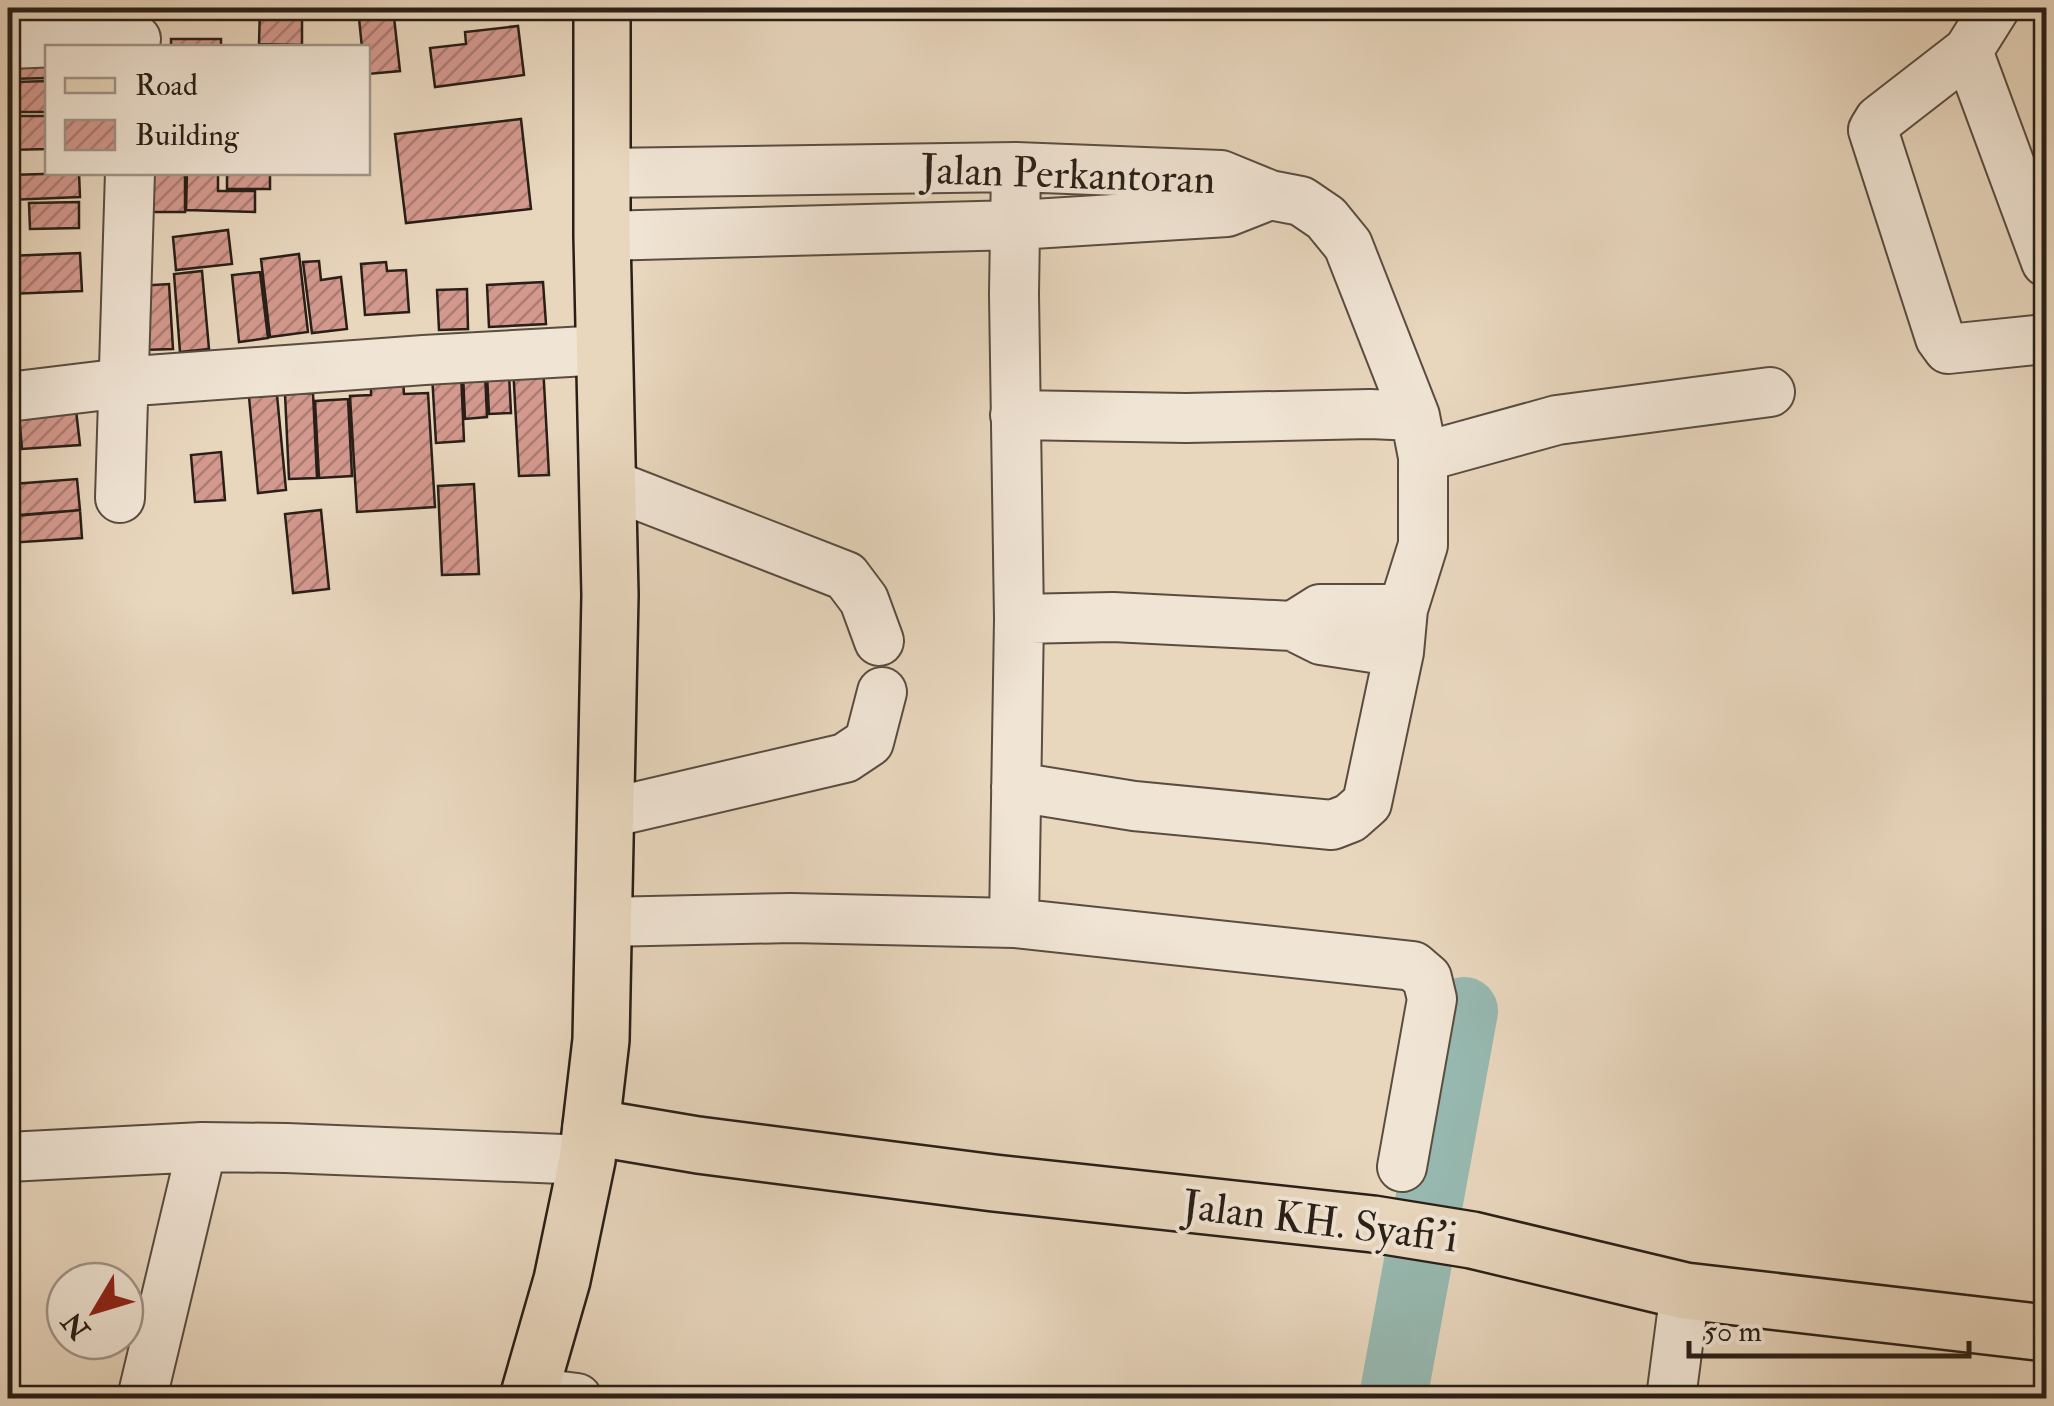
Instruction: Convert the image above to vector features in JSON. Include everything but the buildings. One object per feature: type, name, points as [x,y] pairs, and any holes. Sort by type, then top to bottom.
[{"type":"main road","points":[[545,1396],[562,1280],[589,1144],[601,1040],[610,595],[602,236],[602,8]]},
{"type":"main road","name":"Jalan KH. Syafi'i","points":[[589,1144],[698,1146],[994,1184],[1373,1224],[1472,1240],[1685,1291],[2046,1333]]},
{"type":"street","points":[[1995,8],[1968,51],[1879,120],[1873,130],[1940,338],[1948,349],[2046,339]]},
{"type":"street","points":[[8,44],[137,31]]},
{"type":"street","points":[[1968,51],[2046,262]]},
{"type":"street","name":"Jalan Perkantoran","points":[[603,173],[1016,167],[1222,175],[1270,195],[1300,202],[1326,218],[1348,245],[1419,436]]},
{"type":"street","points":[[1014,923],[1019,619],[1014,415],[1016,167]]},
{"type":"street","points":[[930,169],[932,227]]},
{"type":"street","points":[[800,172],[800,231]]},
{"type":"street","points":[[120,498],[130,175]]},
{"type":"street","points":[[602,236],[1016,225],[1227,212],[1270,195]]},
{"type":"street","points":[[8,397],[122,383],[605,350]]},
{"type":"street","points":[[1014,415],[1186,418],[1370,414],[1419,436],[1770,392]]},
{"type":"street","points":[[1016,787],[1213,814],[1332,825],[1350,818],[1366,803],[1422,545],[1419,436]]},
{"type":"street","points":[[607,482],[846,576],[864,600],[879,642]]},
{"type":"street","points":[[1019,619],[1113,617],[1293,626],[1321,640],[1401,630]]},
{"type":"street","points":[[605,814],[845,758],[869,742],[882,692]]},
{"type":"street","points":[[604,922],[791,918],[1014,923],[1413,966],[1427,978],[1432,1000],[1402,1167]]},
{"type":"street","points":[[8,1156],[202,1146],[589,1144]]},
{"type":"street","points":[[142,1398],[202,1146]]},
{"type":"street","points":[[1671,1398],[1685,1291]]},
{"type":"waterway","points":[[1393,1398],[1464,1011]]}]
